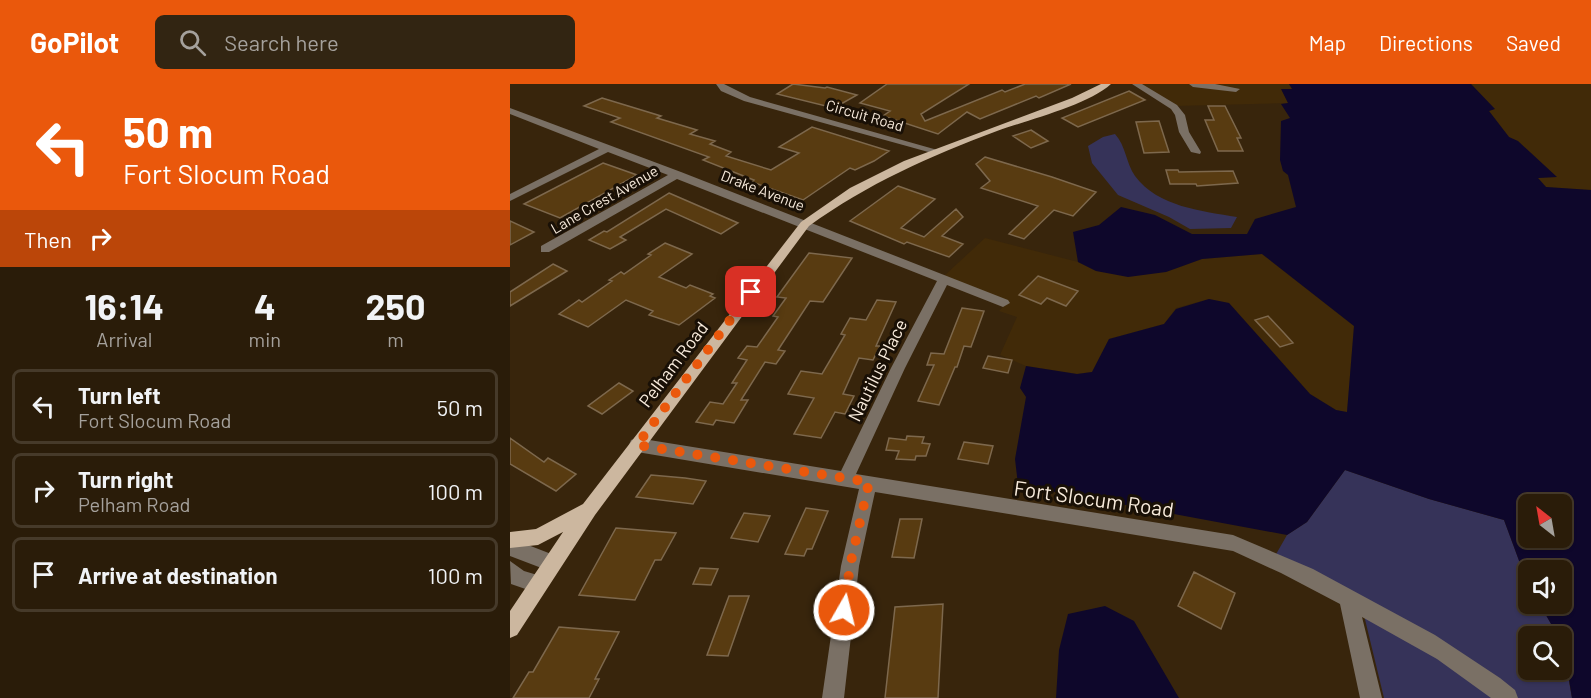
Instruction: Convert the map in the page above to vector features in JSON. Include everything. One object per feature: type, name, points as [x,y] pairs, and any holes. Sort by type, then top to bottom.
[{"type":"main road","name":"Pelham Road","points":[[510,628],[552,562],[590,509],[805,224],[864,186],[936,151],[1072,100],[1107,84]]},
{"type":"main road","points":[[510,540],[538,537],[590,509]]},
{"type":"street","name":"Circuit Road","points":[[720,84],[724,89],[747,99],[893,137],[936,151]]},
{"type":"street","points":[[1136,84],[1174,108],[1180,115],[1184,132],[1196,152]]},
{"type":"street","points":[[1193,84],[1236,89]]},
{"type":"street","name":"Drake Avenue","points":[[510,111],[677,174],[1003,303]]},
{"type":"street","points":[[510,198],[608,148]]},
{"type":"street","name":"Lane Crest Avenue","points":[[545,249],[677,174]]},
{"type":"street","name":"Nautilus Place","points":[[846,478],[898,368],[944,279]]},
{"type":"street","name":"Fort Slocum Road","points":[[637,445],[846,478],[899,490],[1233,543],[1264,554],[1457,658],[1507,698]]},
{"type":"street","points":[[833,698],[850,566],[869,482]]},
{"type":"street","points":[[510,547],[552,562]]},
{"type":"street","points":[[510,570],[518,578],[537,585]]},
{"type":"street","points":[[1348,598],[1371,698]]},
{"type":"shaded area","points":[[1139,84],[1289,84],[1293,89],[1282,89],[1288,103],[1175,106]]},
{"type":"shaded area","points":[[1289,84],[1471,84],[1495,109],[1489,111],[1509,137],[1518,141],[1557,177],[1538,178],[1546,187],[1591,190],[1591,698],[1572,698],[1569,680],[1572,680],[1572,626],[1552,626],[1545,614],[1572,614],[1572,560],[1519,560],[1504,520],[1429,499],[1345,470],[1307,522],[1287,535],[1018,485],[1015,459],[1026,397],[1020,388],[1026,366],[1077,374],[1092,372],[1109,339],[1164,324],[1176,309],[1209,299],[1229,303],[1310,394],[1336,410],[1347,412],[1354,326],[1262,254],[1202,259],[1166,272],[1128,277],[1096,271],[1078,262],[1073,232],[1099,225],[1121,207],[1155,215],[1192,234],[1247,234],[1255,219],[1296,207],[1288,175],[1283,171],[1280,160],[1281,121],[1290,118],[1281,104],[1288,103],[1281,89],[1292,89]]},
{"type":"shaded area","points":[[1471,84],[1591,84],[1591,190],[1546,187],[1538,178],[1556,177],[1509,137],[1489,111],[1494,109]]},
{"type":"shaded area","points":[[1115,134],[1122,144],[1135,176],[1156,195],[1182,206],[1237,217],[1231,228],[1190,229],[1169,217],[1118,195],[1092,163],[1088,146],[1103,137]]},
{"type":"shaded area","points":[[985,238],[1078,262],[1096,271],[1166,272],[1202,259],[1262,254],[1354,326],[1347,413],[1336,410],[1310,394],[1229,303],[1209,299],[1176,308],[1164,324],[1109,339],[1092,372],[1077,374],[1026,366],[1000,355],[1017,317],[999,311],[1008,302],[944,276]]},
{"type":"shaded area","points":[[1345,470],[1429,499],[1504,520],[1519,560],[1518,614],[1545,614],[1552,626],[1518,626],[1518,680],[1569,680],[1572,698],[1384,698],[1363,611],[1275,556],[1287,535],[1307,522]]},
{"type":"shaded area","points":[[1105,606],[1134,621],[1179,698],[1056,698],[1059,650],[1068,614]]},
{"type":"building","points":[[793,84],[827,87],[857,95],[834,108],[777,94]]},
{"type":"building","points":[[887,84],[969,84],[921,114],[925,121],[1002,90],[1005,92],[1025,84],[1071,84],[980,119],[967,112],[938,134],[883,116],[890,111],[860,103]]},
{"type":"building","points":[[1129,91],[1145,100],[1078,127],[1062,118]]},
{"type":"building","points":[[602,98],[697,130],[690,134],[715,141],[710,144],[731,152],[726,156],[771,170],[799,153],[779,147],[812,127],[889,151],[855,170],[850,168],[803,200],[752,182],[754,180],[703,160],[709,157],[611,122],[620,118],[584,106]]},
{"type":"building","points":[[1208,106],[1225,106],[1241,138],[1237,138],[1243,151],[1218,151],[1205,120],[1214,120]]},
{"type":"building","points":[[1159,121],[1169,152],[1144,153],[1136,122]]},
{"type":"building","points":[[1031,130],[1048,141],[1031,148],[1013,136]]},
{"type":"building","points":[[985,157],[1096,192],[1073,216],[1054,210],[1024,239],[1009,234],[1038,206],[981,188],[990,181],[976,164]]},
{"type":"building","points":[[603,163],[637,175],[560,218],[524,204]]},
{"type":"building","points":[[1166,170],[1178,170],[1179,172],[1233,171],[1238,183],[1197,186],[1196,184],[1170,184]]},
{"type":"building","points":[[898,186],[935,199],[901,228],[924,237],[956,209],[963,217],[942,236],[963,244],[949,257],[907,242],[904,244],[850,221]]},
{"type":"building","points":[[669,193],[738,223],[721,234],[666,209],[620,237],[626,240],[610,249],[589,240],[604,231],[607,232]]},
{"type":"building","points":[[510,221],[534,232],[510,245]]},
{"type":"building","points":[[665,243],[692,254],[659,277],[686,288],[690,285],[713,294],[710,296],[715,298],[679,325],[649,315],[653,311],[626,300],[588,327],[559,314],[579,300],[582,302],[621,272],[624,274]]},
{"type":"building","points":[[809,253],[852,258],[823,302],[810,301],[778,350],[785,351],[776,364],[765,362],[741,400],[748,400],[734,423],[716,420],[713,425],[696,422],[710,402],[723,404],[737,383],[732,383],[747,360],[738,358],[747,346],[757,347],[778,317],[773,316],[786,298],[777,297]]},
{"type":"building","points":[[553,264],[567,271],[510,306],[510,292]]},
{"type":"building","points":[[1038,276],[1078,291],[1066,306],[1047,298],[1041,304],[1019,295]]},
{"type":"building","points":[[877,300],[896,302],[876,346],[880,346],[873,360],[859,358],[843,394],[854,396],[845,414],[835,412],[821,438],[794,434],[814,398],[788,394],[801,371],[822,374],[845,335],[841,334],[850,318],[866,320]]},
{"type":"building","points":[[962,308],[984,311],[971,347],[964,346],[939,405],[918,401],[934,365],[927,365],[931,353],[944,354]]},
{"type":"building","points":[[1268,316],[1293,343],[1280,347],[1255,320]]},
{"type":"building","points":[[988,356],[1012,360],[1008,373],[983,368]]},
{"type":"building","points":[[619,383],[633,391],[602,414],[588,406]]},
{"type":"building","points":[[907,436],[924,437],[922,443],[930,444],[926,456],[916,456],[915,460],[896,459],[899,451],[886,450],[889,438],[906,440]]},
{"type":"building","points":[[510,438],[544,462],[548,458],[576,474],[556,491],[510,464]]},
{"type":"building","points":[[964,442],[993,446],[988,464],[958,459]]},
{"type":"building","points":[[651,475],[706,481],[693,504],[636,497]]},
{"type":"building","points":[[806,508],[828,511],[812,549],[807,549],[804,556],[785,554]]},
{"type":"building","points":[[744,513],[770,516],[758,542],[731,538]]},
{"type":"building","points":[[900,519],[922,519],[914,558],[892,557]]},
{"type":"building","points":[[616,528],[676,533],[661,560],[655,560],[635,600],[579,595]]},
{"type":"building","points":[[700,568],[718,569],[711,585],[693,584]]},
{"type":"building","points":[[1194,572],[1235,593],[1221,629],[1178,606]]},
{"type":"building","points":[[729,596],[749,596],[728,656],[707,655]]},
{"type":"building","points":[[943,604],[938,698],[885,698],[895,607]]},
{"type":"building","points":[[559,627],[619,632],[595,679],[599,679],[589,698],[513,698],[529,672],[533,672]]},
{"type":"route","points":[[751,292],[637,445],[869,482],[850,566],[844,610]]}]
